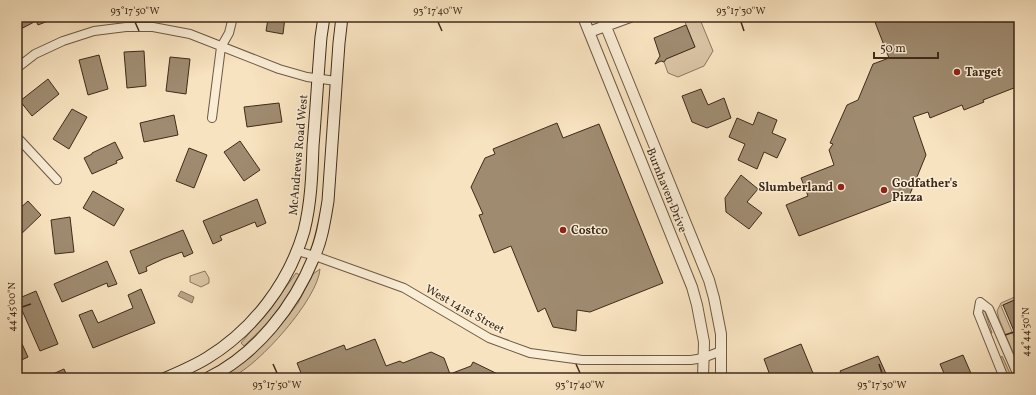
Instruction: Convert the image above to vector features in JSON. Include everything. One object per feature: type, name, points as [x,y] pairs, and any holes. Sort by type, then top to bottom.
[{"type":"main road","name":"McAndrews Road West","points":[[166,378],[206,359],[236,337],[254,320],[273,296],[297,251],[304,231],[310,194],[321,38],[324,17]]},
{"type":"main road","points":[[208,378],[231,364],[267,332],[287,307],[301,284],[315,256],[325,219],[328,201],[342,17]]},
{"type":"street","points":[[212,118],[221,47],[229,33],[233,17]]},
{"type":"street","name":"Burnhaven Drive","points":[[583,17],[692,287],[704,342],[703,378]]},
{"type":"street","points":[[589,32],[604,22],[630,17]]},
{"type":"street","name":"Burnhaven Drive","points":[[604,22],[714,298],[721,334],[721,378]]},
{"type":"street","points":[[17,68],[35,54],[63,41],[94,32],[126,27],[153,27],[190,34],[279,69],[318,79],[336,81]]},
{"type":"street","points":[[17,137],[57,180]]},
{"type":"street","name":"West 141st Street","points":[[297,251],[404,288],[489,338],[530,353],[582,360],[691,360],[703,358],[722,351]]},
{"type":"street","points":[[1004,378],[978,313],[980,302],[990,309],[1019,378]]},
{"type":"shaded area","points":[[699,17],[713,51],[704,66],[678,77],[668,73],[664,62],[666,59],[695,47],[685,22]]},
{"type":"shaded area","points":[[320,269],[317,282],[309,297],[285,330],[257,359],[243,370],[231,378],[220,378],[251,357],[276,331],[298,303],[313,274]]},
{"type":"shaded area","points":[[205,271],[209,278],[209,283],[201,287],[190,282],[190,276]]},
{"type":"shaded area","points":[[296,273],[300,275],[282,304],[268,322],[244,346],[241,343],[271,308]]},
{"type":"shaded area","points":[[181,291],[194,297],[192,303],[178,296]]},
{"type":"shaded area","points":[[1019,295],[1019,298],[1001,306],[1019,348],[1019,367],[997,311],[1001,303]]},
{"type":"shaded area","points":[[982,310],[985,311],[992,333],[990,333],[981,312]]},
{"type":"shaded area","points":[[1002,356],[1012,378],[1008,378],[1000,359]]},
{"type":"building","points":[[17,17],[58,17],[38,25],[36,21],[17,31]]},
{"type":"building","points":[[274,17],[285,17],[283,34],[266,31],[268,19],[274,20]]},
{"type":"building","points":[[873,17],[1019,17],[1019,86],[983,100],[984,102],[964,110],[962,105],[930,118],[928,112],[913,117],[926,155],[910,194],[799,236],[786,205],[808,196],[801,178],[834,165],[829,150],[833,144],[830,143],[847,105],[858,100],[873,64],[889,58]]},
{"type":"building","points":[[686,25],[695,47],[666,59],[664,62],[661,61],[655,64],[660,56],[654,38]]},
{"type":"building","points":[[144,51],[146,86],[127,88],[124,52]]},
{"type":"building","points":[[99,55],[108,89],[88,95],[79,60]]},
{"type":"building","points":[[170,57],[190,59],[186,94],[166,91]]},
{"type":"building","points":[[48,79],[59,94],[32,116],[20,101]]},
{"type":"building","points":[[701,89],[708,105],[724,98],[731,118],[707,128],[692,122],[682,96]]},
{"type":"building","points":[[279,103],[282,122],[247,127],[244,107]]},
{"type":"building","points":[[72,109],[87,117],[69,149],[53,139]]},
{"type":"building","points":[[758,112],[777,120],[772,133],[786,139],[777,158],[764,152],[757,169],[738,160],[745,144],[729,137],[737,118],[753,125]]},
{"type":"building","points":[[174,115],[178,135],[144,142],[140,123]]},
{"type":"building","name":"Costco","points":[[557,123],[563,138],[599,124],[663,283],[590,312],[577,310],[576,331],[553,327],[545,308],[538,312],[511,246],[494,253],[479,215],[483,214],[471,187],[485,158],[495,154],[493,149]]},
{"type":"building","points":[[240,141],[260,170],[244,181],[224,152]]},
{"type":"building","points":[[115,142],[123,158],[116,161],[117,163],[92,174],[84,158]]},
{"type":"building","points":[[189,148],[207,155],[194,188],[176,181]]},
{"type":"building","points":[[741,175],[758,189],[747,202],[762,213],[749,229],[726,212],[725,198]]},
{"type":"building","points":[[93,191],[124,209],[114,226],[83,208]]},
{"type":"building","points":[[257,199],[266,223],[257,227],[255,222],[220,236],[222,240],[213,244],[203,221]]},
{"type":"building","points":[[28,201],[41,215],[17,238],[17,211]]},
{"type":"building","points":[[70,217],[74,252],[55,254],[51,220]]},
{"type":"building","points":[[183,230],[193,253],[184,257],[182,252],[163,259],[146,267],[147,271],[139,274],[130,251]]},
{"type":"building","points":[[107,261],[117,284],[108,287],[107,283],[62,302],[54,284]]},
{"type":"building","points":[[141,289],[155,323],[93,348],[79,315],[92,310],[98,323],[133,308],[128,295]]},
{"type":"building","points":[[36,291],[58,344],[40,351],[17,299]]},
{"type":"building","points":[[1019,298],[1019,343],[1003,305]]},
{"type":"building","points":[[17,333],[28,357],[17,362]]},
{"type":"building","points":[[375,339],[386,366],[400,361],[403,363],[431,352],[444,358],[450,374],[471,366],[473,362],[506,378],[303,378],[297,363],[344,345],[346,350]]},
{"type":"building","points":[[801,344],[815,378],[771,378],[764,359]]},
{"type":"building","points":[[963,355],[973,378],[946,378],[940,364]]},
{"type":"building","points":[[878,356],[888,378],[843,378],[840,371]]},
{"type":"building","points":[[64,369],[68,378],[44,378]]},
{"type":"place","name":"Target","points":[[957,72]]},
{"type":"place","name":"Slumberland","points":[[841,187]]},
{"type":"place","name":"Godfather's Pizza","points":[[884,190]]},
{"type":"place","name":"Costco","points":[[563,230]]}]
